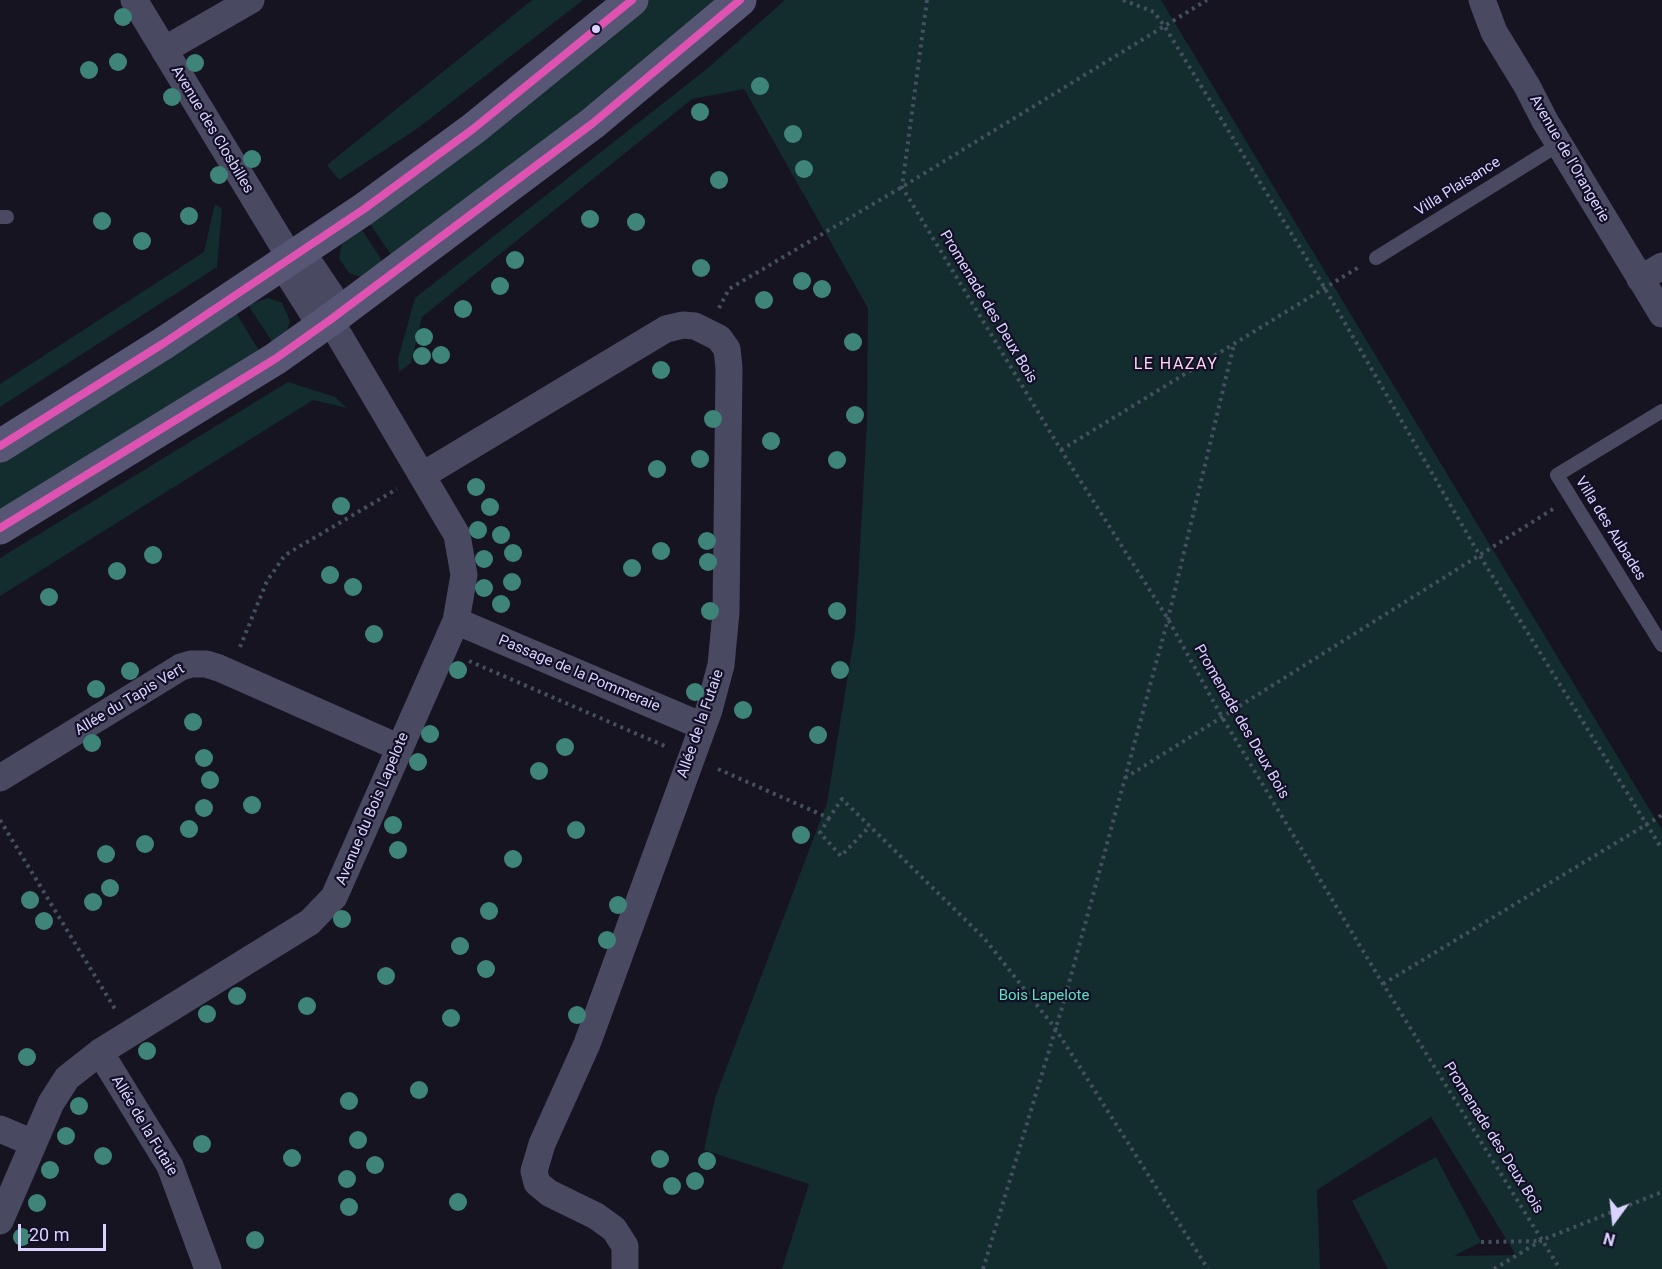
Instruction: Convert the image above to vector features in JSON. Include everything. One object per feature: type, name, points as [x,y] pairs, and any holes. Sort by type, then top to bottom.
[{"type":"main road","points":[[0,446],[164,343],[291,259],[473,129],[632,0]]},
{"type":"main road","points":[[0,528],[275,359],[330,320],[593,123],[740,0]]},
{"type":"street","name":"Avenue des Closbilles","points":[[134,0],[291,259]]},
{"type":"street","points":[[164,50],[251,0]]},
{"type":"street","name":"Avenue de l'Orangerie","points":[[1482,0],[1494,32],[1527,86],[1558,145],[1651,272],[1662,314]]},
{"type":"street","points":[[291,259],[290,277],[312,312],[330,320]]},
{"type":"street","name":"Avenue du Bois Lapelote","points":[[0,1221],[33,1143],[63,1083],[100,1052],[310,922],[324,909],[341,885],[456,621],[464,575],[457,535],[412,480],[330,320]]},
{"type":"street","name":"Allée de la Futaie","points":[[412,480],[666,329],[684,325],[695,326],[719,338],[727,349],[729,368],[726,612],[721,665],[702,726],[587,1044],[542,1144],[534,1171],[537,1183],[549,1193],[596,1216],[614,1228],[625,1246],[626,1269]]},
{"type":"street","name":"Passage de la Pommeraie","points":[[456,621],[702,726]]},
{"type":"street","name":"Allée du Tapis Vert","points":[[0,778],[181,667],[206,664],[230,672],[400,748]]},
{"type":"street","name":"Allée de la Futaie","points":[[100,1052],[170,1166],[208,1269]]},
{"type":"street","points":[[0,1129],[33,1143]]},
{"type":"lane","name":"Villa Plaisance","points":[[1376,258],[1558,145]]},
{"type":"lane","name":"Villa des Aubades","points":[[1662,411],[1557,475],[1662,645]]},
{"type":"path","points":[[902,188],[927,0]]},
{"type":"path","points":[[1123,0],[1154,12],[1165,27],[1324,287],[1480,556],[1662,849]]},
{"type":"path","points":[[716,314],[729,289],[902,188],[1207,0]]},
{"type":"path","name":"Promenade des Deux Bois","points":[[902,188],[1060,450],[1168,619],[1222,717],[1383,984],[1560,1269]]},
{"type":"path","points":[[1060,450],[1324,287],[1376,258]]},
{"type":"path","points":[[983,1269],[1055,1028],[1125,778],[1168,619],[1234,344]]},
{"type":"path","points":[[230,672],[267,581],[285,555],[412,480]]},
{"type":"path","points":[[1125,778],[1571,497]]},
{"type":"path","points":[[469,661],[829,818]]},
{"type":"path","points":[[870,826],[841,855],[820,833],[842,798],[984,938],[1055,1028],[1208,1269]]},
{"type":"path","points":[[1383,984],[1662,815]]},
{"type":"path","points":[[0,820],[117,1011]]},
{"type":"path","points":[[1494,1269],[1542,1240],[1662,1192]]},
{"type":"path","points":[[1480,1242],[1542,1240]]},
{"type":"green space","points":[[532,0],[583,0],[418,128],[339,180],[327,165]]},
{"type":"green space","points":[[649,0],[721,0],[668,46],[394,259],[368,221]]},
{"type":"green space","name":"Bois Lapelote","points":[[785,0],[1161,0],[1662,830],[1662,1269],[1388,1269],[1352,1201],[1436,1157],[1481,1242],[1454,1256],[1516,1255],[1431,1117],[1317,1190],[1320,1269],[782,1269],[809,1184],[704,1150],[715,1098],[827,803],[855,632],[867,424],[868,308],[744,89],[692,99],[422,317],[411,363],[399,372],[398,359],[415,298],[708,68]]},
{"type":"green space","points":[[215,204],[222,209],[217,267],[0,407],[0,384],[204,252]]},
{"type":"green space","points":[[360,227],[385,265],[361,277],[349,273],[339,258],[342,243]]},
{"type":"green space","points":[[268,298],[282,303],[290,321],[286,333],[273,343],[248,305]]},
{"type":"green space","points":[[236,313],[260,352],[0,514],[0,459]]},
{"type":"green space","points":[[288,382],[335,397],[347,408],[313,400],[0,596],[0,558]]},
{"type":"transit line","points":[[0,446],[164,343],[364,209],[473,129],[632,0]]},
{"type":"transit line","points":[[0,528],[275,359],[330,320],[593,123],[740,0]]},
{"type":"district","name":"LE HAZAY","points":[[1176,365]]}]
